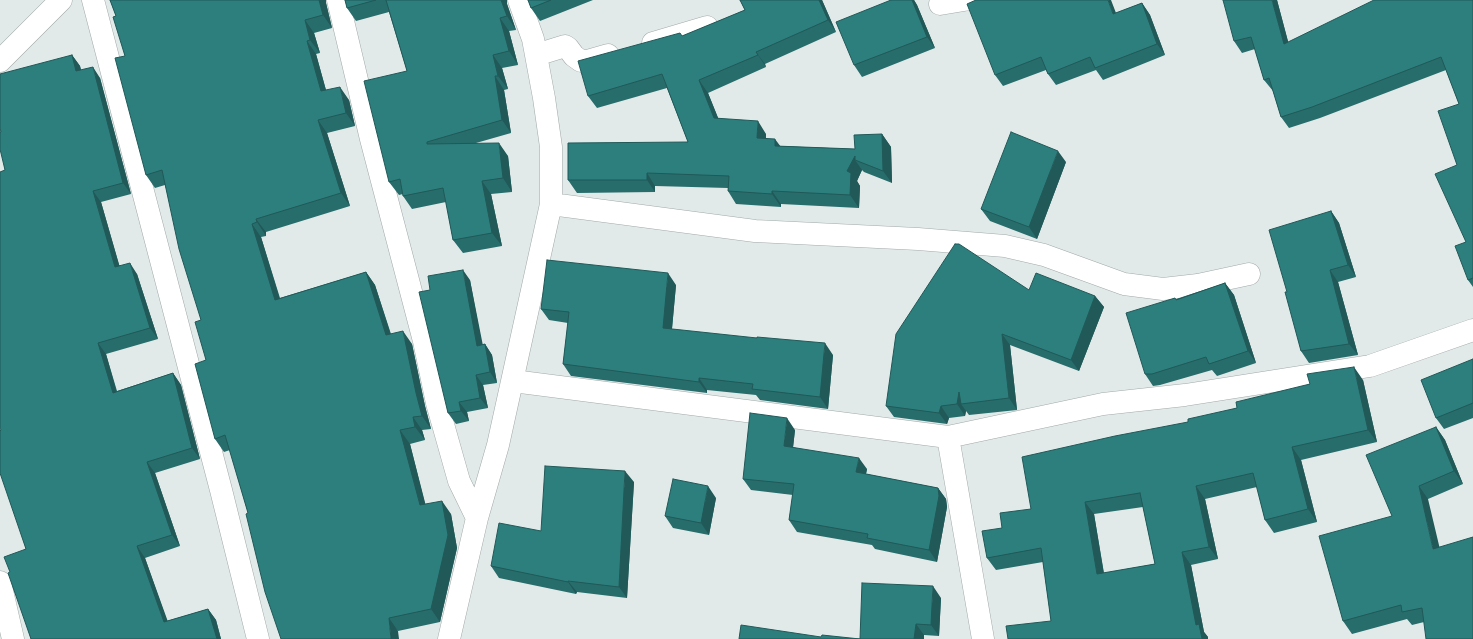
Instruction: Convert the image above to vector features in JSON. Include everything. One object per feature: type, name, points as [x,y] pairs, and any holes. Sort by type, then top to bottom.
[{"type":"street","points":[[0,61],[61,0]]},
{"type":"street","points":[[93,0],[222,490],[258,639]]},
{"type":"street","points":[[338,0],[371,139],[424,341],[437,403],[459,481],[477,518]]},
{"type":"street","points":[[449,639],[477,518],[498,445],[551,204],[551,147],[536,55],[519,0]]},
{"type":"street","points":[[940,4],[964,0]]},
{"type":"street","points":[[536,55],[565,46],[577,60],[583,61],[632,49],[707,27]]},
{"type":"street","points":[[551,204],[755,231],[918,239],[1005,246],[1044,255],[1124,284],[1163,289],[1198,285],[1250,274]]},
{"type":"street","points":[[513,381],[948,437],[1103,404],[1185,395],[1370,366],[1473,330]]},
{"type":"street","points":[[948,437],[983,639]]},
{"type":"street","points":[[0,582],[13,639]]},
{"type":"building","points":[[110,0],[319,0],[323,15],[305,20],[310,40],[307,41],[321,91],[340,87],[346,113],[318,120],[341,193],[256,219],[257,222],[252,224],[275,300],[366,272],[386,335],[403,331],[422,416],[413,417],[415,427],[400,430],[420,505],[442,501],[448,535],[431,609],[389,618],[391,639],[281,639],[265,592],[246,514],[248,513],[225,435],[215,439],[195,364],[206,360],[195,322],[201,320],[179,249],[162,170],[146,175],[115,58],[125,56],[113,17],[116,16]]},
{"type":"building","points":[[345,0],[376,0],[347,8]]},
{"type":"building","points":[[386,0],[501,0],[507,16],[500,18],[509,51],[493,55],[498,76],[495,76],[502,120],[427,142],[427,144],[499,143],[503,178],[482,181],[492,233],[453,240],[443,188],[403,196],[400,179],[389,182],[364,81],[407,71]]},
{"type":"building","points":[[528,0],[551,0],[531,8]]},
{"type":"building","points":[[740,0],[819,0],[828,20],[756,52],[758,55],[699,80],[714,118],[758,121],[757,138],[775,139],[775,146],[855,149],[854,135],[882,134],[883,171],[855,160],[855,156],[847,171],[851,173],[850,195],[772,191],[772,194],[728,191],[729,176],[647,173],[647,180],[568,180],[568,143],[688,142],[662,74],[588,96],[578,61],[680,33],[682,36],[745,10]]},
{"type":"building","points":[[891,0],[912,0],[927,37],[854,65],[836,22]]},
{"type":"building","points":[[976,0],[1108,0],[1113,14],[1142,3],[1157,44],[1095,68],[1090,57],[1048,74],[1041,57],[995,75],[967,4]]},
{"type":"building","points":[[1223,0],[1272,0],[1284,44],[1374,0],[1473,0],[1473,278],[1468,280],[1455,246],[1466,242],[1435,174],[1457,165],[1438,111],[1459,104],[1441,57],[1312,107],[1281,117],[1269,78],[1264,80],[1251,37],[1234,41]]},
{"type":"building","points":[[72,55],[76,71],[93,67],[123,183],[93,191],[115,267],[130,263],[150,328],[98,343],[113,393],[173,373],[192,448],[147,462],[172,535],[137,546],[164,622],[208,609],[217,639],[31,639],[8,573],[10,572],[4,557],[26,549],[0,473],[0,172],[5,170],[0,149],[0,74]]},
{"type":"building","points":[[1011,132],[1058,151],[1029,227],[981,209]]},
{"type":"building","points":[[1331,211],[1348,265],[1330,270],[1349,344],[1301,351],[1285,292],[1287,292],[1269,230]]},
{"type":"building","points":[[955,244],[959,244],[1029,290],[1036,273],[1095,296],[1071,360],[1002,334],[1009,398],[961,404],[959,392],[957,404],[941,406],[939,413],[886,406],[896,334]]},
{"type":"building","points":[[547,260],[668,273],[663,328],[757,338],[825,343],[820,397],[752,389],[753,384],[699,378],[699,382],[563,364],[569,312],[541,309]]},
{"type":"building","points":[[463,270],[477,346],[485,344],[490,372],[476,375],[480,398],[459,402],[461,411],[448,413],[419,292],[430,290],[428,276]]},
{"type":"building","points":[[1225,283],[1248,351],[1209,364],[1206,357],[1152,374],[1145,374],[1126,313],[1175,298],[1176,300]]},
{"type":"building","points":[[1473,359],[1473,403],[1436,418],[1421,380]]},
{"type":"building","points":[[1354,367],[1368,430],[1292,447],[1308,509],[1265,520],[1253,473],[1196,486],[1209,547],[1182,552],[1196,625],[1199,624],[1202,639],[1008,639],[1006,626],[1051,621],[1041,548],[987,558],[982,531],[1002,528],[1000,513],[1031,509],[1022,457],[1115,436],[1188,422],[1188,419],[1237,408],[1236,402],[1310,384],[1307,374]],"holes":[[[1140,493],[1155,564],[1097,574],[1085,502]]]},
{"type":"building","points":[[750,413],[787,418],[784,446],[859,458],[856,472],[938,488],[939,496],[929,550],[867,538],[868,534],[789,520],[794,484],[743,479]]},
{"type":"building","points":[[1436,427],[1454,471],[1419,486],[1433,549],[1473,537],[1473,639],[1426,639],[1422,608],[1402,612],[1401,605],[1343,621],[1319,536],[1392,516],[1366,455]]},
{"type":"building","points":[[545,466],[625,471],[619,587],[568,582],[491,566],[499,523],[541,531]]},
{"type":"building","points":[[673,479],[708,486],[701,523],[665,516]]},
{"type":"building","points":[[862,583],[933,586],[931,625],[916,624],[914,639],[860,639]]},
{"type":"building","points":[[741,625],[821,637],[822,635],[860,639],[739,639]]}]
